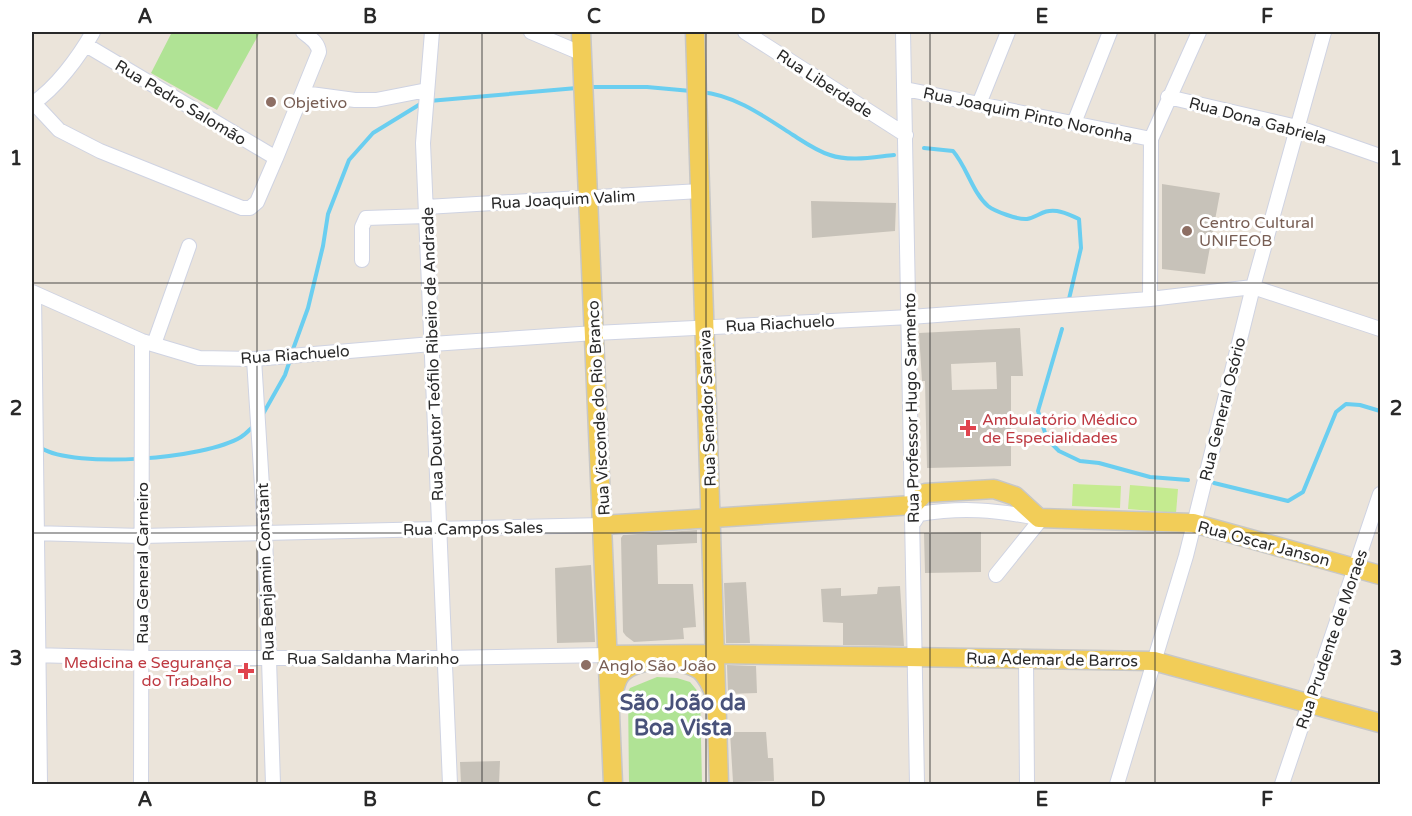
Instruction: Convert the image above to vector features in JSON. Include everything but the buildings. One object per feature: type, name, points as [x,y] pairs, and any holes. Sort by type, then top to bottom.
[{"type":"main road","name":"Rua Visconde do Rio Branco","points":[[582,32],[583,102],[614,784]]},
{"type":"main road","name":"Rua Senador Saraiva","points":[[695,32],[719,784]]},
{"type":"main road","points":[[914,514],[925,493],[994,489],[1014,496],[1040,518]]},
{"type":"main road","name":"Rua Campos Sales","points":[[603,525],[914,514]]},
{"type":"main road","name":"Rua Oscar Janson","points":[[1040,518],[1193,523],[1380,575]]},
{"type":"main road","name":"Rua Ademar de Barros","points":[[715,654],[1154,661],[1380,723]]},
{"type":"main road","name":"Rua Saldanha Marinho","points":[[608,655],[715,654]]},
{"type":"main road","points":[[610,706],[616,681],[622,672],[641,663],[668,660],[685,663],[701,671],[710,683],[716,700]]},
{"type":"street","points":[[93,32],[80,56],[35,101],[59,129],[100,151],[242,208],[250,208],[257,202],[319,52],[316,43],[303,32]]},
{"type":"street","name":"Rua Doutor Teófilo Ribeiro de Andrade","points":[[432,32],[423,143],[450,784]]},
{"type":"street","points":[[531,32],[582,63]]},
{"type":"street","name":"Rua Liberdade","points":[[745,32],[906,135]]},
{"type":"street","name":"Rua Professor Hugo Sarmento","points":[[903,32],[914,514],[917,784]]},
{"type":"street","points":[[980,104],[1008,32]]},
{"type":"street","points":[[1074,123],[1110,32]]},
{"type":"street","points":[[1150,299],[1150,139],[1199,32]]},
{"type":"street","name":"Rua General Osório","points":[[1117,784],[1186,556],[1253,286],[1324,32]]},
{"type":"street","name":"Rua Pedro Salomão","points":[[86,45],[276,158]]},
{"type":"street","name":"Rua Joaquim Pinto Noronha","points":[[905,88],[1150,139]]},
{"type":"street","points":[[303,93],[354,100],[426,98]]},
{"type":"street","name":"Rua Dona Gabriela","points":[[1168,97],[1297,127],[1380,156]]},
{"type":"street","name":"Rua Joaquim Valim","points":[[362,260],[362,227],[366,218],[589,197],[700,191]]},
{"type":"street","name":"Rua General Carneiro","points":[[141,784],[142,444],[148,343],[189,246]]},
{"type":"street","points":[[1253,286],[1380,329]]},
{"type":"street","name":"Rua Riachuelo","points":[[33,293],[148,343],[199,358],[254,359],[595,333],[910,316],[1150,299],[1253,286]]},
{"type":"street","points":[[33,293],[36,423],[35,655],[40,784]]},
{"type":"street","name":"Rua Benjamin Constant","points":[[254,359],[265,534],[273,784]]},
{"type":"street","name":"Rua Prudente de Moraes","points":[[1282,784],[1380,494]]},
{"type":"street","points":[[996,575],[1040,518]]},
{"type":"street","name":"Rua Campos Sales","points":[[35,533],[142,536],[603,525]]},
{"type":"street","name":"Rua Saldanha Marinho","points":[[35,655],[143,658],[445,658],[608,655]]},
{"type":"street","points":[[1026,658],[1027,784]]},
{"type":"green space","points":[[172,32],[260,32],[217,110],[151,73]]},
{"type":"green space","points":[[1073,484],[1121,486],[1120,508],[1072,506]]},
{"type":"green space","points":[[1130,485],[1178,489],[1176,513],[1128,509]]},
{"type":"green space","points":[[657,677],[677,678],[690,682],[700,694],[702,784],[629,784],[628,692],[630,688]]},
{"type":"waterway","points":[[588,87],[647,87],[691,91]]},
{"type":"waterway","points":[[429,101],[577,88]]},
{"type":"waterway","points":[[701,92],[738,102],[830,155],[854,159],[894,155]]},
{"type":"waterway","points":[[292,352],[308,308],[328,214],[349,160],[373,133],[422,103]]},
{"type":"waterway","points":[[924,148],[953,151],[982,200],[995,210],[1023,219],[1052,211],[1063,212],[1079,219],[1081,248],[1069,299]]},
{"type":"waterway","points":[[1062,329],[1038,411],[1047,439],[1059,451],[1080,461],[1099,463],[1150,477],[1188,480]]},
{"type":"waterway","points":[[263,414],[285,375],[290,360]]},
{"type":"waterway","points":[[1214,483],[1288,501],[1303,492],[1336,412],[1346,404],[1360,405],[1380,411]]},
{"type":"waterway","points":[[41,448],[58,454],[110,460],[171,456],[223,445],[241,437],[255,425]]},
{"type":"place","name":"Objetivo","points":[[271,102]]},
{"type":"place","name":"Centro Cultural UNIFEOB","points":[[1187,231]]},
{"type":"place","name":"Ambulatório Médico de Especialidades","points":[[968,428]]},
{"type":"place","name":"Anglo São João","points":[[586,665]]},
{"type":"place","name":"Medicina e Segurança do Trabalho","points":[[246,671]]},
{"type":"district","name":"São João da Boa Vista","points":[[683,714]]}]
